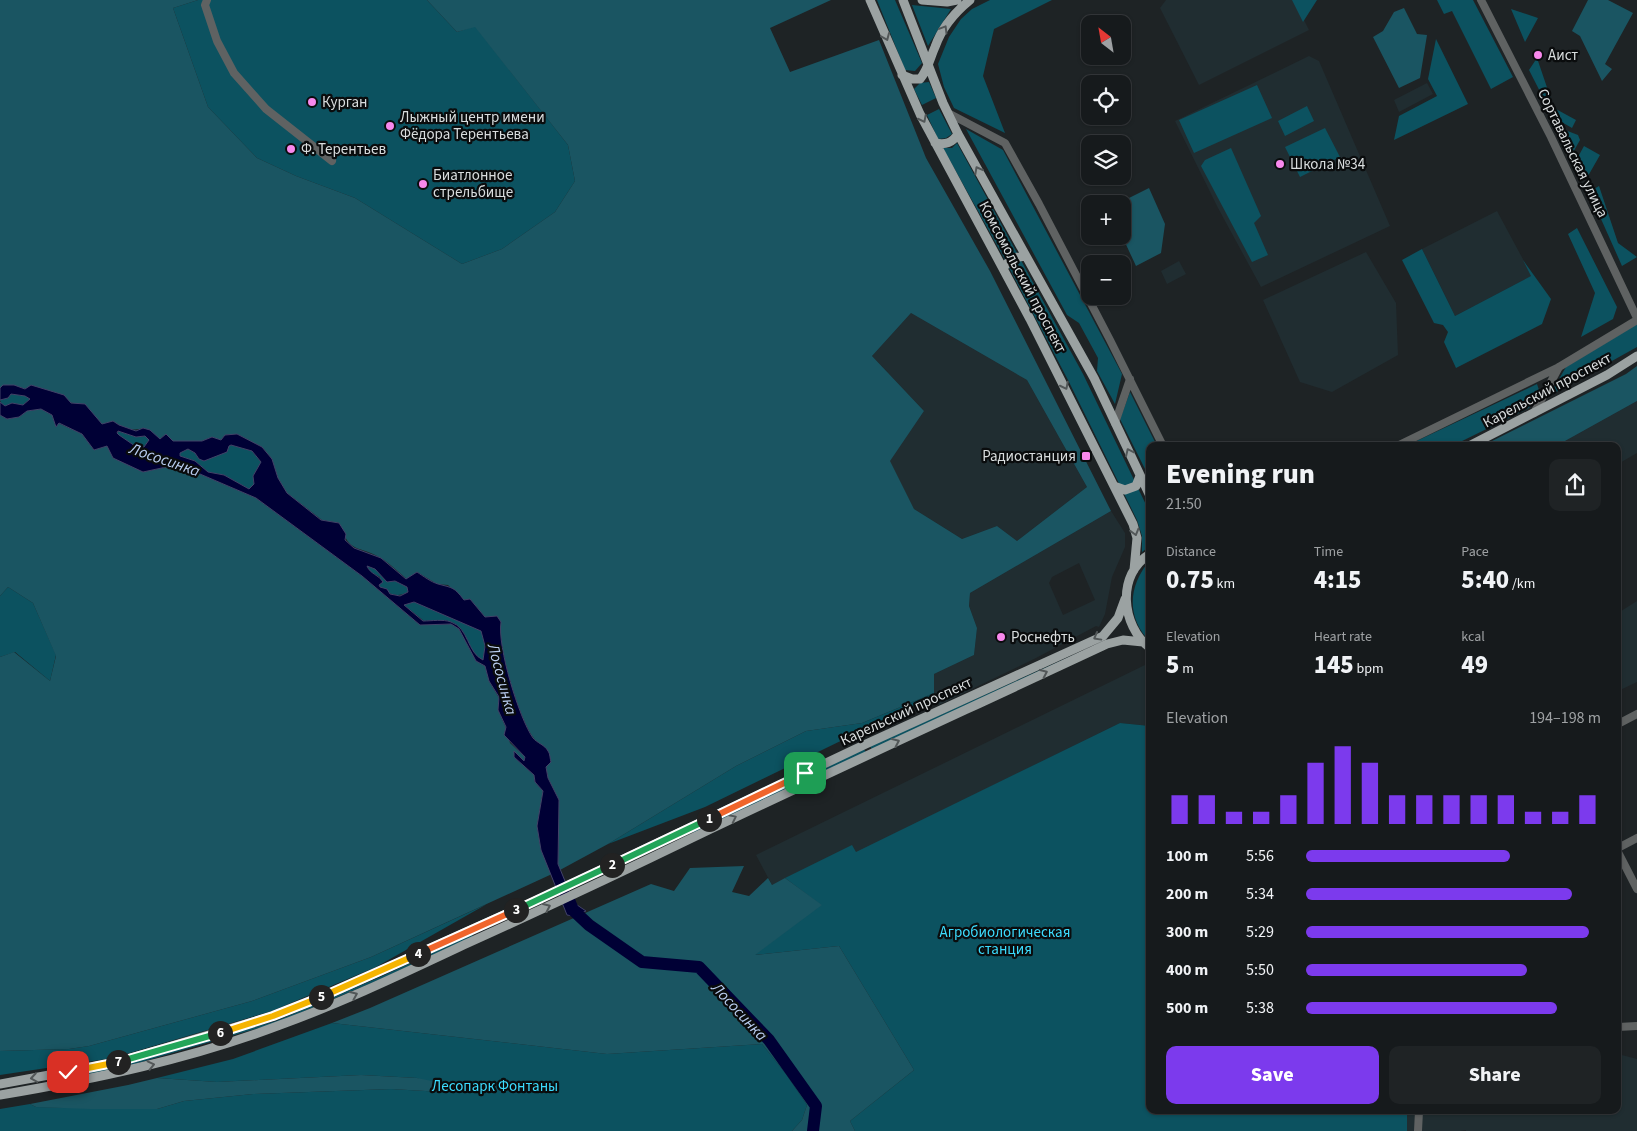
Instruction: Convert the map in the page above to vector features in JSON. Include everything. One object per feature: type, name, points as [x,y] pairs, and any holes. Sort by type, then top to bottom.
[{"type":"main road","name":"Комсомольский проспект","points":[[870,0],[902,75],[935,143],[1067,391],[1133,524],[1137,538],[1134,570],[1128,586],[1126,600]]},
{"type":"main road","name":"Комсомольский проспект","points":[[903,0],[928,65],[958,134],[1094,378],[1146,488]]},
{"type":"main road","points":[[922,0],[947,2],[957,0]]},
{"type":"main road","points":[[902,75],[912,79],[920,79],[925,74],[940,34],[946,24],[955,12],[970,0]]},
{"type":"main road","points":[[935,143],[944,145],[950,143],[955,140],[958,134]]},
{"type":"main road","points":[[1003,268],[1012,258],[1026,256]]},
{"type":"main road","name":"Карельский проспект","points":[[1477,442],[1533,415],[1607,375],[1637,356]]},
{"type":"main road","points":[[1114,486],[1126,490],[1136,486],[1140,476]]},
{"type":"main road","points":[[1134,570],[1146,556]]},
{"type":"main road","points":[[1126,600],[1129,619],[1133,629],[1146,645]]},
{"type":"main road","name":"Карельский проспект","points":[[0,1084],[114,1063],[273,1016],[327,995],[467,932],[866,744],[1103,636],[1118,618],[1126,600]]},
{"type":"main road","name":"Карельский проспект","points":[[0,1095],[70,1083],[173,1060],[278,1026],[395,977],[589,888],[689,839],[1107,644],[1123,640],[1146,645]]},
{"type":"main road","points":[[866,744],[871,754]]},
{"type":"main road","points":[[68,1072],[70,1083]]},
{"type":"street","points":[[207,0],[205,5],[216,41],[234,73],[266,109],[332,161]]},
{"type":"street","name":"Сортавальская улица","points":[[1481,0],[1551,137],[1637,319]]},
{"type":"street","points":[[948,113],[1005,143],[1130,378],[1161,442]]},
{"type":"street","points":[[1405,442],[1559,367],[1637,319]]},
{"type":"street","points":[[1533,415],[1559,367]]},
{"type":"street","points":[[1115,423],[1130,378]]},
{"type":"street","points":[[1621,722],[1637,714]]},
{"type":"street","points":[[1621,848],[1637,838]]},
{"type":"street","points":[[1621,856],[1637,890]]},
{"type":"street","points":[[1621,1026],[1637,1026]]},
{"type":"street","points":[[1418,1131],[1419,1114]]},
{"type":"shaded area","points":[[0,0],[198,0],[173,8],[208,107],[257,158],[296,176],[355,198],[462,264],[502,249],[555,212],[575,181],[568,145],[475,27],[457,32],[427,0],[831,0],[770,28],[790,72],[879,40],[926,158],[990,271],[1111,511],[970,593],[969,606],[977,628],[974,655],[934,674],[934,693],[862,723],[806,731],[736,766],[608,844],[560,870],[558,864],[559,800],[548,778],[546,767],[551,762],[545,749],[536,741],[527,727],[516,698],[502,647],[501,622],[485,617],[470,599],[464,600],[448,585],[437,584],[417,572],[407,579],[389,563],[374,554],[356,548],[347,541],[339,523],[322,520],[287,493],[278,478],[272,459],[262,447],[237,434],[225,435],[221,440],[212,437],[202,441],[173,441],[166,434],[160,439],[143,428],[127,428],[113,421],[102,425],[85,405],[64,401],[24,388],[3,385],[0,388]],"holes":[[[911,313],[1027,380],[1087,487],[1017,541],[997,526],[962,539],[914,509],[890,461],[924,411],[872,356]]]},
{"type":"shaded area","points":[[1166,0],[1294,0],[1309,30],[1199,85],[1160,8]]},
{"type":"shaded area","points":[[1588,0],[1608,0],[1633,13],[1605,64],[1612,69],[1602,81],[1580,36],[1572,31]]},
{"type":"shaded area","points":[[1404,8],[1417,34],[1427,35],[1420,78],[1399,88],[1373,37],[1383,31],[1394,12]]},
{"type":"shaded area","name":"Школа №34","points":[[1309,56],[1319,61],[1390,226],[1261,287],[1218,208],[1175,121]]},
{"type":"shaded area","points":[[1427,83],[1433,94],[1399,112],[1394,100]]},
{"type":"shaded area","points":[[1149,188],[1165,224],[1161,253],[1136,266],[1126,245],[1131,245],[1131,197]]},
{"type":"shaded area","points":[[1497,211],[1532,276],[1455,316],[1422,249]]},
{"type":"shaded area","points":[[1366,252],[1396,303],[1398,355],[1332,392],[1300,382],[1263,300]]},
{"type":"shaded area","points":[[1179,261],[1186,274],[1167,284],[1161,271]]},
{"type":"shaded area","points":[[911,313],[1027,380],[1087,487],[1017,541],[997,526],[962,539],[914,509],[889,461],[924,411],[872,356]]},
{"type":"shaded area","points":[[1637,366],[1637,401],[1563,442],[1490,442],[1626,374]]},
{"type":"shaded area","points":[[1637,401],[1637,453],[1621,462],[1621,442],[1563,442]]},
{"type":"shaded area","points":[[41,409],[52,415],[56,426],[58,423],[82,434],[94,450],[107,446],[143,472],[171,466],[200,474],[256,498],[362,576],[420,625],[451,624],[459,629],[476,661],[485,666],[489,681],[499,698],[498,710],[510,743],[525,757],[524,761],[514,757],[534,775],[535,782],[543,791],[537,826],[541,850],[552,874],[371,957],[252,1001],[89,1046],[69,1049],[0,1051],[0,657],[14,652],[50,681],[56,656],[33,603],[8,587],[0,596],[0,415],[7,419],[19,417],[27,411]]},
{"type":"shaded area","points":[[1111,511],[1125,533],[1125,547],[1112,577],[1105,614],[1099,627],[1096,626],[1036,658],[939,705],[934,693],[934,674],[974,655],[977,628],[969,606],[970,593]],"holes":[[[1079,563],[1095,600],[1063,615],[1049,583],[1052,577]]]},
{"type":"shaded area","points":[[1637,601],[1637,682],[1621,690],[1621,611]]},
{"type":"shaded area","points":[[1146,664],[1146,726],[1120,723],[856,853],[852,846],[772,885],[756,855]]},
{"type":"shaded area","points":[[744,866],[732,892],[749,896],[768,878],[772,885],[785,878],[822,905],[755,955],[839,946],[914,1070],[850,1121],[855,1131],[792,1131],[802,1120],[807,1105],[786,1074],[762,1044],[607,1054],[332,1023],[651,884],[674,891],[690,868]]},
{"type":"shaded area","points":[[1621,1055],[1637,1059],[1637,1131],[1407,1131],[1407,1114],[1621,1114]]},
{"type":"shaded area","points":[[361,1075],[417,1078],[446,1084],[448,1088],[442,1092],[391,1089],[253,1094],[184,1101],[157,1109],[36,1107],[30,1104],[157,1078],[217,1082]]},
{"type":"green space","name":"Лыжный центр имени Фёдора Терентьева","points":[[198,0],[427,0],[457,32],[475,26],[568,145],[575,181],[555,212],[502,249],[462,264],[355,198],[296,176],[257,158],[208,107],[173,8]]},
{"type":"green space","points":[[877,0],[895,0],[922,63],[915,71],[905,70]]},
{"type":"green space","points":[[990,0],[1052,0],[994,29],[983,76],[1005,133],[954,108],[944,87],[938,64],[949,37],[961,19],[972,9]]},
{"type":"green space","points":[[1292,0],[1317,0],[1303,22]]},
{"type":"green space","points":[[1437,0],[1473,0],[1513,77],[1491,89],[1452,11],[1444,14]]},
{"type":"green space","points":[[912,5],[951,9],[928,46]]},
{"type":"green space","points":[[1511,9],[1538,18],[1525,42]]},
{"type":"green space","points":[[1436,39],[1468,104],[1394,140],[1399,116],[1437,96],[1428,79]]},
{"type":"green space","points":[[1537,58],[1554,108],[1576,120],[1572,128],[1553,117],[1529,70]]},
{"type":"green space","points":[[929,82],[936,98],[922,105],[914,89],[920,83]]},
{"type":"green space","points":[[1257,85],[1272,118],[1194,153],[1179,120]]},
{"type":"green space","points":[[1307,106],[1314,121],[1285,136],[1278,121]]},
{"type":"green space","points":[[939,109],[952,134],[946,138],[938,139],[927,115]]},
{"type":"green space","points":[[1557,127],[1578,135],[1580,140],[1571,156]]},
{"type":"green space","points":[[1325,128],[1340,157],[1300,177],[1285,147]]},
{"type":"green space","points":[[966,129],[1003,150],[1081,297],[1081,305],[1085,305],[1122,374],[1115,404],[1097,371],[1098,358],[1079,323],[1067,315]]},
{"type":"green space","points":[[957,143],[1083,374],[1146,505],[1146,549],[1142,552],[1142,536],[1137,520],[1068,380],[1004,258],[943,148],[952,148]]},
{"type":"green space","points":[[1584,146],[1600,155],[1588,176],[1578,157]]},
{"type":"green space","points":[[1231,148],[1261,216],[1254,223],[1268,255],[1252,262],[1201,166],[1205,160]]},
{"type":"green space","points":[[1599,186],[1618,243],[1637,257],[1622,266],[1589,192]]},
{"type":"green space","points":[[1577,228],[1617,307],[1613,319],[1581,337],[1595,293],[1568,234]]},
{"type":"green space","points":[[1422,249],[1455,316],[1531,276],[1523,260],[1551,299],[1542,324],[1456,368],[1444,342],[1448,332],[1443,325],[1434,323],[1402,260]]},
{"type":"green space","points":[[1637,324],[1637,347],[1549,396],[1566,367]]},
{"type":"green space","points":[[1537,384],[1539,390],[1529,408],[1460,442],[1414,442]]},
{"type":"green space","points":[[1130,392],[1155,442],[1146,442],[1146,471],[1120,419]]},
{"type":"green space","points":[[11,394],[25,396],[30,399],[23,405],[12,403],[5,406],[2,405],[0,400],[8,398]]},
{"type":"green space","points":[[118,431],[136,437],[145,436],[149,440],[144,447],[135,446],[118,435]]},
{"type":"green space","points":[[231,445],[252,451],[261,462],[253,476],[254,484],[249,489],[224,475],[208,472],[195,461],[180,456],[179,453],[188,449],[195,453],[199,459]]},
{"type":"green space","points":[[367,566],[375,569],[387,582],[395,581],[407,587],[408,592],[397,595],[380,587],[380,577],[369,571]]},
{"type":"green space","points":[[1146,566],[1146,637],[1137,622],[1133,601],[1137,580]]},
{"type":"green space","points":[[8,587],[33,603],[56,655],[50,681],[15,652],[0,657],[0,596]]},
{"type":"green space","points":[[414,602],[482,631],[485,646],[483,660],[474,652],[457,625],[445,621],[424,621],[404,605]]},
{"type":"green space","points":[[1103,642],[872,750],[870,746]]},
{"type":"green space","points":[[934,693],[935,695],[705,807],[608,844],[736,766],[806,731],[862,723]]},
{"type":"green space","name":"Агробиологическая станция","points":[[1120,723],[1146,726],[1146,1114],[1407,1114],[1407,1131],[855,1131],[850,1121],[914,1070],[839,946],[754,955],[821,905],[785,878],[852,845],[856,852]]},
{"type":"green space","points":[[864,749],[866,753],[693,833],[692,831]]},
{"type":"green space","points":[[487,904],[376,967],[272,1011],[113,1058],[0,1075],[0,1051],[69,1049],[89,1046],[252,1001],[371,957]]},
{"type":"green space","points":[[473,934],[472,937],[381,979],[276,1023],[114,1070],[79,1078],[78,1075],[276,1021],[380,977]]},
{"type":"green space","name":"Лесопарк Фонтаны","points":[[332,1023],[607,1054],[762,1044],[786,1074],[807,1105],[802,1120],[792,1131],[0,1131],[0,1109],[30,1104],[36,1107],[157,1109],[184,1101],[253,1094],[391,1089],[442,1092],[417,1078],[361,1075],[217,1082],[157,1078],[233,1059]]},
{"type":"water","points":[[3,385],[14,385],[25,389],[31,385],[64,395],[71,403],[85,404],[102,424],[113,421],[136,431],[143,428],[150,430],[160,439],[166,434],[173,441],[202,441],[212,437],[221,440],[225,435],[237,434],[262,447],[272,459],[278,478],[287,493],[321,520],[339,523],[346,534],[345,540],[354,548],[381,558],[406,579],[417,572],[433,582],[453,589],[464,600],[470,599],[485,617],[497,616],[501,622],[502,647],[510,681],[522,715],[533,738],[545,747],[550,755],[551,762],[546,767],[548,778],[559,800],[558,864],[574,903],[586,911],[574,916],[567,915],[541,850],[537,826],[543,791],[535,782],[534,775],[514,757],[514,751],[524,761],[525,757],[504,735],[506,727],[498,710],[499,697],[489,681],[485,666],[476,661],[459,629],[451,624],[420,625],[362,576],[256,498],[200,474],[171,466],[143,472],[113,458],[107,446],[94,450],[82,434],[59,423],[56,427],[52,415],[41,409],[27,411],[19,417],[7,419],[0,415],[0,402],[5,406],[12,403],[23,405],[30,399],[25,396],[11,394],[8,398],[0,400],[0,388]],"holes":[[[118,431],[136,437],[145,436],[149,440],[144,447],[135,446],[117,433]],[[229,446],[252,451],[261,462],[253,476],[254,484],[249,489],[224,475],[208,472],[195,461],[180,456],[180,453],[188,449],[204,461],[227,452]],[[367,566],[375,569],[387,582],[395,581],[407,587],[408,592],[400,596],[390,594],[387,589],[380,587],[379,585],[383,582]],[[414,602],[481,631],[485,646],[483,660],[474,652],[457,625],[445,621],[423,621],[404,605]]]},
{"type":"waterway","name":"Лососинка","points":[[569,900],[573,910],[589,925],[642,962],[699,967],[769,1040],[816,1106],[813,1131]]},
{"type":"place","name":"Аист","points":[[1538,55]]},
{"type":"place","name":"Курган","points":[[312,102]]},
{"type":"place","name":"Лыжный центр имени Фёдора Терентьева","points":[[390,126]]},
{"type":"place","name":"Ф. Терентьев","points":[[291,149]]},
{"type":"place","name":"Школа №34","points":[[1280,164]]},
{"type":"place","name":"Биатлонное стрельбище","points":[[423,184]]},
{"type":"place","name":"Радиостанция","points":[[1086,456]]},
{"type":"place","name":"Роснефть","points":[[1001,637]]},
{"type":"route","points":[[68,1072],[114,1063],[212,1035],[273,1016],[327,995],[548,895],[805,773]]}]
